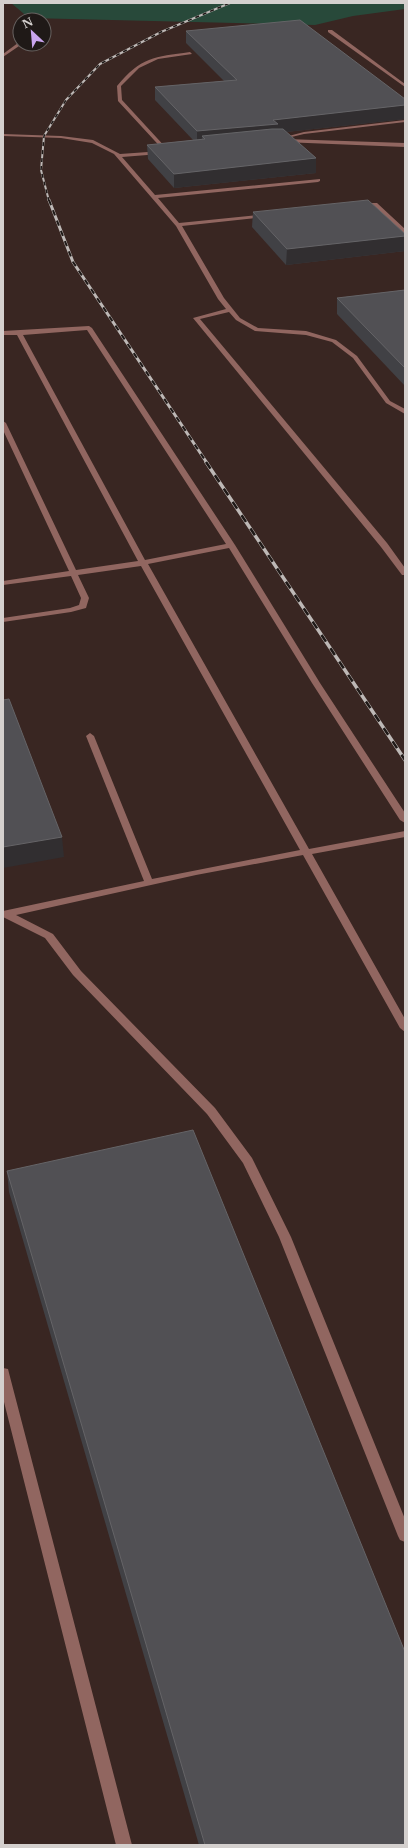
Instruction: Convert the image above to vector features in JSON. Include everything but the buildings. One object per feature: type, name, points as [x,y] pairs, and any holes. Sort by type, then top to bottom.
[{"type":"lane","points":[[330,31],[405,86]]},
{"type":"lane","points":[[3,56],[12,50]]},
{"type":"lane","points":[[166,151],[120,100],[119,86],[137,67],[157,58],[190,53]]},
{"type":"lane","points":[[405,121],[304,133],[278,140],[405,145]]},
{"type":"lane","points":[[3,135],[62,137],[93,142],[118,156],[178,224],[222,299],[238,319],[257,330],[306,334],[334,341],[355,357],[388,402],[405,412]]},
{"type":"lane","points":[[118,156],[174,150]]},
{"type":"lane","points":[[154,197],[318,180]]},
{"type":"lane","points":[[354,206],[375,204],[405,232]]},
{"type":"lane","points":[[178,224],[272,214]]},
{"type":"lane","points":[[230,310],[196,318],[379,538],[405,572]]},
{"type":"lane","points":[[3,333],[19,334],[89,328],[231,545],[316,683],[405,820]]},
{"type":"lane","points":[[19,334],[143,563],[405,1028]]},
{"type":"lane","points":[[3,423],[85,598],[83,606],[71,610],[3,620]]},
{"type":"lane","points":[[3,583],[143,563],[231,545]]},
{"type":"lane","points":[[90,736],[149,882]]},
{"type":"lane","points":[[5,914],[149,882],[405,834]]},
{"type":"lane","points":[[5,914],[49,936],[77,973],[210,1111],[248,1161],[286,1237],[405,1536]]},
{"type":"lane","points":[[3,1373],[124,1845]]},
{"type":"shaded area","points":[[3,3],[405,3],[405,1845],[3,1845]]},
{"type":"green space","points":[[11,3],[405,3],[405,9],[353,16],[315,25],[52,19],[52,12],[22,12]]},
{"type":"railway","points":[[49,201],[41,170],[44,136],[66,100],[100,64],[161,32],[230,3]]},
{"type":"railway","points":[[49,200],[73,262],[207,463]]},
{"type":"railway","points":[[206,462],[405,760]]}]
